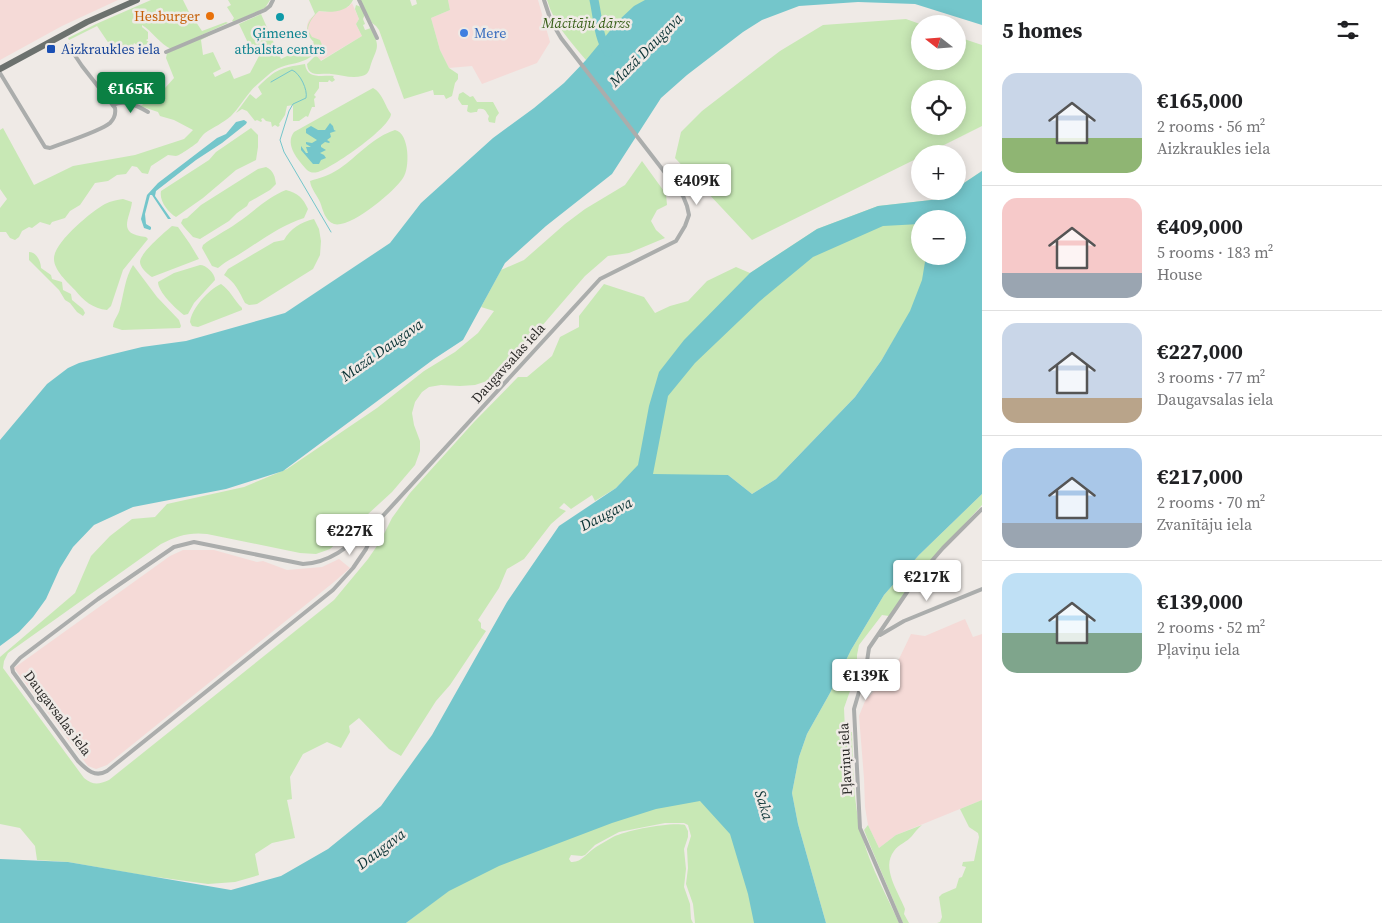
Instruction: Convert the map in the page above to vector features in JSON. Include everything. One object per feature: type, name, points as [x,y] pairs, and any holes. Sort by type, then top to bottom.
[{"type":"highway","points":[[0,69],[87,22],[137,0]]},
{"type":"street","points":[[166,52],[265,10],[273,0]]},
{"type":"street","points":[[359,0],[377,38]]},
{"type":"street","name":"Daugavsalas iela","points":[[380,519],[366,549],[353,568],[333,590],[139,747],[102,774],[92,772],[78,762],[13,672],[12,667],[14,663],[20,658],[98,599],[174,547],[194,542],[303,564],[312,564],[332,558],[380,519],[600,280],[676,241],[687,220],[688,212],[683,196],[661,165],[572,53],[554,26],[544,0]]},
{"type":"street","points":[[0,73],[43,146],[47,148],[109,124],[115,112],[113,105],[68,45]]},
{"type":"street","points":[[113,105],[120,102],[148,112]]},
{"type":"street","name":"Pļaviņu iela","points":[[901,923],[860,828],[854,709],[870,648],[916,579],[943,548],[982,509]]},
{"type":"street","points":[[879,635],[904,621],[982,588]]},
{"type":"shaded area","points":[[0,0],[118,0],[62,26],[0,60]]},
{"type":"shaded area","points":[[448,0],[538,0],[550,42],[537,63],[482,84],[472,66],[449,68],[440,50],[431,18],[450,10]]},
{"type":"shaded area","points":[[352,3],[359,19],[356,24],[362,36],[320,61],[311,44],[314,42],[308,35],[307,25],[309,20],[319,11],[325,12],[348,7]]},
{"type":"shaded area","points":[[183,550],[214,550],[257,562],[263,561],[287,570],[322,567],[339,559],[350,568],[107,765],[96,769],[88,766],[14,668],[170,556]]},
{"type":"shaded area","points":[[965,619],[973,637],[982,634],[982,800],[896,835],[879,848],[868,825],[865,807],[859,716],[865,701],[899,659],[911,634],[925,636]]},
{"type":"green space","points":[[151,0],[183,0],[190,14],[193,13],[192,16],[202,31],[226,22],[228,23],[171,49],[142,25],[148,32],[148,39],[146,40],[150,43],[137,49],[137,45],[134,43],[131,51],[118,57],[97,26],[69,40],[68,38],[96,24]]},
{"type":"green space","points":[[228,0],[270,0],[265,8],[234,22],[232,21],[234,18],[227,7],[231,5]]},
{"type":"green space","points":[[309,0],[353,0],[347,7],[334,12],[319,11],[313,17],[308,27],[312,37],[320,40],[322,45],[316,53],[303,61],[274,71],[247,95],[231,116],[205,133],[198,142],[178,155],[168,155],[151,166],[148,174],[142,173],[137,167],[132,166],[126,174],[117,175],[108,181],[95,183],[80,205],[70,211],[65,218],[52,222],[50,225],[40,222],[32,228],[29,227],[22,231],[15,240],[10,238],[6,232],[0,232],[0,208],[7,199],[0,189],[0,130],[3,128],[34,185],[73,166],[135,155],[184,139],[193,130],[174,120],[160,116],[158,112],[140,106],[157,97],[174,78],[166,58],[167,53],[216,32],[201,40],[203,55],[213,52],[221,69],[213,73],[215,77],[230,70],[234,79],[250,73],[259,56],[254,44],[249,45],[239,24],[261,14],[281,59],[314,42],[307,31],[308,24],[315,14]]},
{"type":"green space","points":[[360,0],[410,0],[412,6],[417,4],[416,0],[448,0],[450,10],[431,18],[440,50],[449,68],[458,74],[452,96],[446,99],[444,95],[434,95],[433,90],[404,99],[379,30],[372,23]]},
{"type":"green space","name":"Mācītāju dārzs","points":[[547,0],[681,0],[605,56],[586,60],[558,25]]},
{"type":"green space","points":[[356,5],[361,7],[365,14],[363,19],[365,24],[363,25],[365,30],[371,28],[377,43],[369,70],[362,76],[354,77],[312,73],[307,64],[316,55],[321,61],[362,36],[356,24],[359,19],[355,9]]},
{"type":"green space","points":[[906,19],[911,21],[911,70],[966,70],[966,40],[982,45],[982,126],[966,134],[966,80],[911,80],[911,135],[964,135],[944,145],[911,145],[911,161],[752,240],[675,158],[681,132],[702,111],[780,51],[823,25]]},
{"type":"green space","points":[[305,64],[306,69],[312,75],[334,76],[335,80],[332,82],[329,80],[328,82],[319,82],[319,88],[314,95],[316,97],[314,99],[315,107],[312,107],[308,117],[306,116],[299,121],[293,121],[293,105],[287,106],[280,125],[272,127],[271,122],[263,118],[261,122],[255,121],[247,111],[242,109],[236,113],[250,94],[256,99],[262,94],[258,87],[269,76],[284,68]]},
{"type":"green space","points":[[373,88],[381,96],[391,114],[388,120],[359,147],[335,163],[318,172],[307,170],[294,153],[291,137],[294,132]]},
{"type":"green space","points":[[463,92],[470,97],[473,96],[477,102],[493,102],[499,113],[495,123],[489,122],[489,116],[484,109],[478,109],[477,112],[472,113],[467,111],[468,105],[462,105],[458,99],[459,94]]},
{"type":"green space","points":[[251,128],[258,135],[256,160],[236,170],[203,198],[176,217],[170,212],[163,202],[161,191],[209,160],[216,152]]},
{"type":"green space","points":[[395,130],[404,138],[406,144],[408,160],[403,178],[382,200],[361,215],[341,224],[331,223],[325,215],[310,181],[336,171],[380,137]]},
{"type":"green space","points":[[642,161],[666,194],[667,205],[657,210],[651,221],[656,230],[665,238],[629,253],[608,256],[585,276],[504,370],[490,380],[475,385],[429,387],[422,392],[415,402],[412,413],[420,441],[420,451],[415,465],[392,492],[330,549],[316,554],[300,553],[207,534],[189,534],[178,537],[161,544],[8,653],[3,668],[84,778],[96,784],[109,780],[334,600],[368,559],[381,540],[392,518],[410,493],[474,422],[518,377],[527,377],[552,356],[560,337],[579,327],[579,316],[604,284],[644,297],[655,313],[688,301],[707,281],[736,267],[750,273],[817,229],[878,206],[931,200],[966,200],[966,182],[982,171],[982,414],[896,336],[855,397],[776,479],[752,494],[728,475],[622,482],[595,501],[592,495],[571,509],[564,503],[559,508],[566,511],[551,524],[524,559],[507,569],[499,588],[478,620],[481,623],[481,628],[486,631],[450,685],[436,701],[401,756],[389,749],[359,718],[349,726],[350,732],[341,748],[327,742],[303,754],[290,777],[292,799],[287,800],[295,838],[272,843],[255,854],[259,875],[235,882],[208,884],[68,862],[37,860],[35,846],[20,828],[0,824],[0,657],[75,593],[91,556],[110,536],[132,519],[155,517],[167,504],[244,487],[287,469],[377,408],[424,371],[455,352],[478,333],[494,311],[481,307],[501,270],[524,260],[585,209],[625,185]]},
{"type":"green space","points":[[266,167],[275,177],[276,184],[270,190],[249,202],[247,206],[229,221],[200,239],[193,237],[182,225],[183,219],[187,218],[201,205],[258,169]]},
{"type":"green space","points":[[286,190],[297,194],[304,202],[308,209],[304,218],[279,229],[218,268],[212,266],[202,248],[203,245]]},
{"type":"green space","points":[[123,199],[132,202],[127,225],[128,229],[131,233],[148,239],[123,270],[111,306],[107,310],[93,306],[81,297],[65,280],[55,263],[55,252],[66,236],[91,213],[105,204]]},
{"type":"green space","points":[[314,219],[319,229],[321,241],[320,255],[313,269],[257,304],[249,305],[245,303],[234,284],[224,275],[228,269],[274,242],[284,240],[296,226]]},
{"type":"green space","points":[[172,226],[178,227],[199,259],[152,277],[141,266],[141,258],[153,243]]},
{"type":"green space","points":[[29,252],[36,255],[41,268],[51,275],[52,279],[62,282],[63,290],[71,294],[72,300],[83,309],[85,313],[83,316],[65,300],[59,290],[29,260]]},
{"type":"green space","points":[[133,265],[157,297],[179,320],[180,328],[122,330],[113,327],[119,311],[126,280]]},
{"type":"green space","points":[[200,265],[210,270],[215,280],[194,303],[188,314],[184,315],[164,295],[158,282],[174,273]]},
{"type":"green space","points":[[221,284],[242,310],[198,327],[192,326],[190,322],[191,317],[197,305],[211,290]]},
{"type":"green space","points":[[982,494],[982,505],[915,578],[889,616],[882,615],[859,645],[857,671],[844,708],[845,731],[852,732],[855,799],[863,839],[875,871],[899,923],[826,923],[798,824],[792,793],[799,757],[807,734],[851,650],[884,595],[919,555]]},
{"type":"green space","points":[[664,745],[800,923],[695,923],[693,904],[686,884],[688,868],[687,849],[691,836],[688,825],[684,823],[665,823],[619,832],[595,845],[585,855],[571,855],[569,859],[571,862],[578,861],[613,837],[628,832],[649,827],[685,825],[688,837],[684,849],[686,869],[684,887],[690,904],[693,923],[406,923],[448,891]]},
{"type":"green space","points":[[982,800],[982,923],[937,923],[940,922],[942,917],[939,897],[956,888],[959,878],[962,877],[966,867],[962,866],[963,862],[974,861],[979,837],[978,833],[969,827],[960,809]]},
{"type":"green space","points":[[868,825],[879,848],[896,835],[922,825],[894,851],[889,865],[892,880],[909,923],[903,923],[870,845],[864,830]]},
{"type":"water","name":"Mazā Daugava","points":[[645,0],[982,0],[982,25],[966,20],[966,15],[950,15],[915,4],[858,2],[799,6],[762,20],[743,32],[687,75],[661,98],[612,174],[546,226],[505,263],[463,340],[434,359],[283,471],[226,489],[133,507],[94,525],[73,547],[60,568],[46,599],[33,617],[19,632],[0,646],[0,440],[47,384],[68,368],[79,363],[142,347],[186,341],[285,313],[390,243],[421,203],[493,138],[564,83],[618,21],[634,6]]},
{"type":"water","points":[[244,120],[247,122],[246,124],[156,191],[155,196],[171,219],[168,219],[152,195],[150,195],[145,214],[146,224],[151,229],[144,228],[141,219],[147,195],[158,183],[217,138],[226,134],[236,122]]},
{"type":"water","points":[[330,123],[336,131],[330,133],[331,137],[327,140],[329,143],[325,142],[321,145],[326,150],[320,153],[326,158],[321,160],[319,164],[313,164],[301,150],[301,146],[308,153],[306,147],[311,147],[306,142],[312,143],[317,140],[306,133],[306,129],[311,126],[318,130],[325,130]]},
{"type":"water","points":[[982,171],[982,494],[919,555],[884,595],[851,650],[807,734],[799,757],[792,793],[798,824],[826,923],[754,923],[748,894],[730,834],[700,801],[656,809],[612,823],[499,866],[449,891],[406,923],[0,923],[0,859],[68,862],[231,890],[281,876],[328,849],[381,806],[432,735],[507,602],[559,526],[616,488],[638,465],[649,406],[659,372],[684,340],[750,273],[817,229],[878,206],[931,200],[966,200],[966,182]],"holes":[[[911,210],[966,210],[966,265],[924,265],[922,280],[910,311],[881,361],[855,397],[776,479],[752,494],[728,475],[653,474],[668,396],[695,363],[760,301],[813,257],[883,226],[911,224]]]},
{"type":"waterway","points":[[594,0],[600,34],[608,52]]},
{"type":"waterway","points":[[271,82],[292,70],[298,75],[305,86],[306,98],[293,104],[280,140],[284,152],[331,232]]},
{"type":"place","name":"Hesburger","points":[[210,16]]},
{"type":"place","name":"Ģimenes atbalsta centrs","points":[[280,17]]},
{"type":"place","name":"Mere","points":[[464,33]]},
{"type":"place","name":"Aizkraukles iela","points":[[51,49]]},
{"type":"water label","name":"Daugava","points":[[606,514]]},
{"type":"water label","name":"Saka","points":[[764,805]]},
{"type":"water label","name":"Daugava","points":[[381,849]]}]
